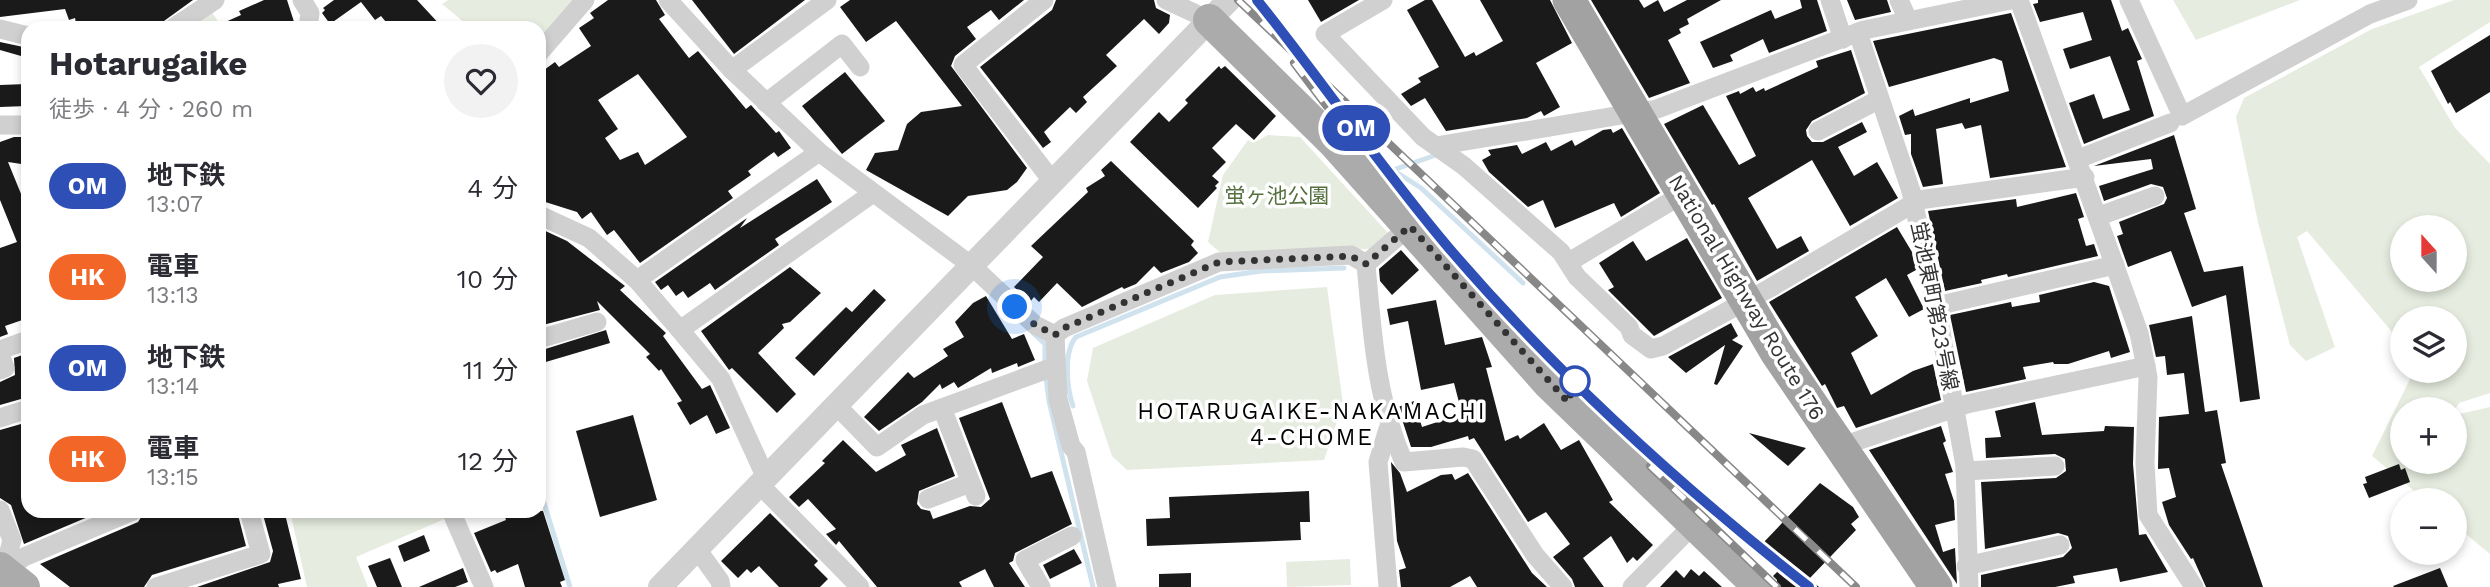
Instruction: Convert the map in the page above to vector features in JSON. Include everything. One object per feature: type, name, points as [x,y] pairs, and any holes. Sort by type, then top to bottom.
[{"type":"highway","name":"National Highway Route 176","points":[[1569,0],[1776,352],[1936,587]]},
{"type":"main road","points":[[1219,10],[1549,384],[1759,587]]},
{"type":"street","points":[[184,21],[215,0]]},
{"type":"street","points":[[546,45],[585,0]]},
{"type":"street","points":[[668,0],[732,70],[819,152],[972,266],[1035,325],[1055,335]]},
{"type":"street","points":[[732,70],[827,0]]},
{"type":"street","points":[[1044,0],[963,65],[1053,182]]},
{"type":"street","points":[[1166,0],[1219,10]]},
{"type":"street","name":"蛍池東町第23号線","points":[[1830,0],[1850,36],[1878,100],[1913,202],[1936,306],[1965,471],[1966,566],[1969,587]]},
{"type":"street","points":[[1899,0],[1908,20]]},
{"type":"street","points":[[1436,146],[1657,109],[1850,36],[1949,6],[2011,0]]},
{"type":"street","points":[[2019,0],[2139,333],[2146,366],[2145,463],[2148,515],[2194,587]]},
{"type":"street","points":[[2129,0],[2182,116],[2370,15],[2408,0]]},
{"type":"street","points":[[1380,1],[1325,34],[1436,146],[1464,166],[1569,262],[1577,277],[1629,327],[1632,335],[1651,349],[1663,346],[1747,301],[1913,202],[2085,177]]},
{"type":"street","points":[[309,3],[309,21]]},
{"type":"street","points":[[660,587],[1219,10]]},
{"type":"street","points":[[0,29],[21,34]]},
{"type":"street","points":[[766,103],[842,44],[860,67]]},
{"type":"street","points":[[1818,131],[1878,100]]},
{"type":"street","points":[[2078,159],[2170,123]]},
{"type":"street","points":[[0,125],[21,125]]},
{"type":"street","points":[[637,280],[819,152]]},
{"type":"street","points":[[681,330],[873,193]]},
{"type":"street","points":[[1569,262],[1683,194]]},
{"type":"street","points":[[2099,216],[2155,196]]},
{"type":"street","points":[[546,218],[589,238],[637,280],[681,330],[721,379],[763,482],[860,587]]},
{"type":"street","points":[[1366,264],[1410,226]]},
{"type":"street","points":[[1055,335],[1064,328],[1219,262],[1351,256],[1366,264]]},
{"type":"street","points":[[1366,264],[1376,362],[1388,429],[1404,463],[1463,457],[1473,459],[1535,555],[1563,587]]},
{"type":"street","points":[[1936,306],[2115,265]]},
{"type":"street","points":[[546,337],[597,322]]},
{"type":"street","points":[[1055,335],[1059,405],[1076,452],[1107,587]]},
{"type":"street","points":[[0,370],[5,368],[0,352],[21,343]]},
{"type":"street","points":[[836,405],[877,447],[923,415],[1056,366]]},
{"type":"street","points":[[1839,447],[1955,408],[2146,366]]},
{"type":"street","points":[[928,499],[973,489],[942,408]]},
{"type":"street","points":[[0,418],[21,411]]},
{"type":"street","points":[[1388,429],[1378,462],[1388,587]]},
{"type":"street","points":[[1965,471],[2055,466]]},
{"type":"street","points":[[0,510],[12,540],[9,576]]},
{"type":"street","points":[[9,576],[24,557],[116,518]]},
{"type":"street","points":[[156,587],[193,582],[261,554],[251,518]]},
{"type":"street","points":[[454,518],[484,587]]},
{"type":"street","points":[[1632,587],[1693,524]]},
{"type":"street","points":[[1041,587],[1025,560],[1072,536]]},
{"type":"street","points":[[1966,566],[2060,545]]},
{"type":"street","points":[[697,550],[720,581],[721,587]]},
{"type":"green space","points":[[448,0],[578,0],[546,33],[546,21],[463,21],[442,4]]},
{"type":"green space","points":[[2173,0],[2300,0],[2196,40]]},
{"type":"green space","points":[[2454,0],[2490,0],[2490,22],[2419,67],[2455,128],[2490,164],[2490,393],[2467,400],[2467,397],[2401,397],[2408,383],[2467,383],[2467,306],[2390,306],[2390,330],[2307,231],[2297,237],[2335,347],[2306,361],[2290,345],[2258,222],[2236,117],[2244,98],[2372,29]]},
{"type":"green space","points":[[212,12],[218,21],[198,21]]},
{"type":"green space","name":"蛍ヶ池公園","points":[[1268,135],[1300,137],[1389,234],[1371,249],[1221,253],[1208,242],[1223,175],[1248,140],[1253,143]]},
{"type":"green space","points":[[1327,287],[1343,404],[1324,460],[1127,470],[1112,456],[1087,381],[1093,348],[1215,295]]},
{"type":"green space","points":[[2490,407],[2490,554],[2467,535],[2467,488],[2411,488],[2394,474],[2467,474],[2467,412]]},
{"type":"green space","points":[[2390,420],[2390,471],[2372,456]]},
{"type":"green space","points":[[292,518],[447,518],[356,557],[368,587],[307,587]]},
{"type":"green space","points":[[1350,559],[1351,585],[1287,587],[1286,562]]},
{"type":"building","points":[[0,0],[193,0],[164,21],[76,21],[75,18],[69,20],[65,9],[0,17]]},
{"type":"building","points":[[264,0],[287,0],[294,21],[228,21],[241,15],[239,11]]},
{"type":"building","points":[[334,0],[417,0],[436,21],[385,21],[381,16],[375,20],[361,2],[334,21],[328,21],[322,13],[325,10],[323,8]]},
{"type":"building","points":[[608,0],[656,0],[665,15],[659,19],[689,58],[698,51],[746,109],[751,105],[776,133],[779,131],[791,148],[778,157],[774,152],[748,171],[751,175],[728,191],[733,198],[640,263],[614,230],[607,235],[591,212],[582,219],[577,212],[546,202],[546,69],[555,62],[559,67],[591,46],[579,28],[594,18],[590,13]],"holes":[[[638,74],[687,137],[645,165],[638,152],[620,160],[605,138],[618,129],[598,100]]]},
{"type":"building","points":[[692,0],[805,0],[734,54]]},
{"type":"building","points":[[850,0],[1024,0],[999,20],[991,10],[967,27],[976,39],[955,56],[951,66],[1027,168],[1017,182],[1007,190],[968,196],[948,216],[866,170],[875,153],[898,150],[907,124],[921,112],[962,106],[896,21],[866,42],[840,7]]},
{"type":"building","points":[[1056,0],[1154,0],[1156,8],[1170,15],[1169,23],[1159,34],[1144,19],[1106,55],[1117,66],[1083,97],[1087,102],[1076,113],[1070,107],[1044,132],[1051,142],[1043,148],[980,67],[1052,10]]},
{"type":"building","points":[[1308,0],[1359,0],[1321,22]]},
{"type":"building","points":[[1425,0],[1432,0],[1465,57],[1474,52],[1476,56],[1503,41],[1480,0],[1550,0],[1572,43],[1536,63],[1560,107],[1544,116],[1541,111],[1527,118],[1446,131],[1425,98],[1411,106],[1401,94],[1421,82],[1418,78],[1439,67],[1407,10]]},
{"type":"building","points":[[1591,0],[1639,0],[1644,8],[1658,0],[1664,12],[1687,0],[1721,0],[1687,19],[1689,24],[1679,29],[1681,33],[1668,40],[1690,83],[1649,98]]},
{"type":"building","points":[[1800,0],[1817,0],[1827,31],[1769,53],[1763,39],[1730,55],[1733,61],[1713,68],[1700,42],[1771,10],[1775,19],[1802,8]]},
{"type":"building","points":[[1847,0],[1887,0],[1891,12],[1855,20]]},
{"type":"building","points":[[2038,0],[2111,0],[2122,31],[2128,28],[2142,59],[2137,61],[2154,116],[2084,144],[2069,103],[2094,94],[2103,119],[2130,110],[2110,56],[2070,69],[2063,49],[2092,40],[2083,12],[2040,22],[2033,4],[2038,3]]},
{"type":"building","points":[[2011,13],[2066,167],[1990,178],[1981,125],[1965,129],[1962,123],[1936,129],[1943,184],[1923,187],[1911,154],[1911,134],[1905,135],[1899,116],[1913,109],[1915,116],[1970,98],[1970,103],[2009,91],[2002,61],[1994,58],[1889,87],[1873,41]]},
{"type":"building","points":[[2490,35],[2490,92],[2456,113],[2450,102],[2448,104],[2431,71]]},
{"type":"building","points":[[0,42],[21,46],[21,56],[0,50]]},
{"type":"building","points":[[1851,50],[1865,93],[1812,121],[1806,130],[1807,136],[1812,142],[1823,142],[1862,122],[1867,132],[1838,147],[1854,176],[1877,162],[1898,198],[1850,226],[1812,160],[1748,198],[1777,249],[1801,236],[1809,251],[1757,281],[1714,204],[1712,205],[1664,124],[1703,105],[1739,165],[1756,156],[1726,96],[1739,91],[1740,94],[1753,87],[1756,92],[1764,88],[1765,91],[1818,67],[1816,61]]},
{"type":"building","points":[[1219,66],[1221,69],[1225,66],[1276,116],[1254,140],[1236,124],[1212,148],[1226,162],[1212,176],[1219,182],[1215,186],[1217,188],[1198,208],[1130,142],[1159,112],[1169,122],[1188,103],[1185,100]]},
{"type":"building","points":[[845,72],[885,121],[842,154],[802,106]]},
{"type":"building","points":[[21,84],[21,106],[0,107],[0,85]]},
{"type":"building","points":[[1622,128],[1660,193],[1621,217],[1614,203],[1555,228],[1543,200],[1528,207],[1489,172],[1482,160],[1491,155],[1488,150],[1517,145],[1522,154],[1546,142],[1551,151],[1572,140],[1575,146],[1603,130],[1611,129],[1613,133]]},
{"type":"building","points":[[2174,135],[2196,209],[2184,213],[2204,272],[2243,266],[2260,399],[2240,402],[2226,295],[2192,307],[2171,251],[2128,267],[2117,236],[2123,234],[2119,222],[2164,204],[2167,198],[2163,187],[2151,184],[2104,201],[2099,186],[2153,169],[2151,159],[2094,166]]},
{"type":"building","points":[[21,137],[21,164],[8,162],[21,194],[21,320],[5,326],[8,334],[0,337],[0,248],[17,242],[0,200],[0,142]]},
{"type":"building","points":[[1111,161],[1194,241],[1191,245],[1198,253],[1189,262],[1161,273],[1154,266],[1136,284],[1124,289],[1122,287],[1082,307],[1057,283],[1039,302],[1034,297],[1030,302],[1014,287],[1043,257],[1031,246],[1088,192],[1086,188],[1105,176],[1101,170]]},
{"type":"building","points":[[817,179],[832,202],[775,239],[779,245],[715,290],[710,283],[688,298],[683,291],[676,296],[668,285],[661,290],[655,282],[747,218],[740,228]]},
{"type":"building","points":[[2076,193],[2084,217],[2078,219],[2086,246],[2094,244],[2098,256],[2008,277],[2007,274],[1945,291],[1928,211],[2016,199],[2017,207]]},
{"type":"building","points":[[1897,227],[1912,252],[1916,270],[1907,275],[1924,309],[1909,317],[1886,278],[1855,297],[1878,336],[1851,353],[1871,395],[1913,371],[1933,364],[1941,400],[1856,428],[1844,406],[1837,408],[1825,384],[1822,386],[1769,302]]},
{"type":"building","points":[[546,231],[567,241],[625,286],[620,290],[666,333],[663,336],[702,389],[710,385],[730,428],[716,434],[707,415],[690,425],[677,403],[682,401],[661,369],[659,371],[646,357],[650,354],[597,301],[600,310],[546,324]]},
{"type":"building","points":[[1687,238],[1722,298],[1654,336],[1608,290],[1614,287],[1599,263],[1633,241],[1646,261]]},
{"type":"building","points":[[1401,250],[1419,270],[1392,295],[1380,281],[1379,269]]},
{"type":"building","points":[[790,267],[821,293],[790,322],[782,324],[784,328],[758,353],[796,394],[777,413],[732,368],[729,370],[701,331]]},
{"type":"building","points":[[2094,282],[2109,286],[2130,352],[2111,358],[2109,351],[2068,364],[2053,362],[2023,367],[2026,379],[1966,392],[1950,315],[2011,302],[2012,307],[2040,302],[2039,295]]},
{"type":"building","points":[[874,289],[886,300],[814,376],[795,358],[846,307],[852,312]]},
{"type":"building","points":[[986,296],[1012,339],[1024,334],[1035,360],[1018,367],[1017,363],[992,373],[991,368],[958,388],[954,382],[942,389],[940,384],[922,402],[879,431],[864,417],[908,372],[914,378],[948,356],[943,349],[964,337],[955,322],[973,303]]},
{"type":"building","points":[[1436,300],[1445,345],[1482,337],[1492,367],[1486,368],[1505,441],[1518,435],[1520,439],[1544,423],[1561,450],[1579,440],[1613,500],[1609,502],[1653,545],[1637,561],[1633,557],[1627,563],[1611,536],[1583,558],[1604,587],[1575,587],[1572,579],[1553,557],[1570,544],[1546,512],[1528,522],[1474,438],[1469,440],[1468,436],[1431,447],[1411,447],[1398,407],[1414,401],[1422,427],[1462,414],[1454,383],[1421,390],[1408,321],[1390,325],[1387,309]]},
{"type":"building","points":[[2192,316],[2205,412],[2217,410],[2226,463],[2221,464],[2263,587],[2206,587],[2193,558],[2191,559],[2169,525],[2162,502],[2176,497],[2169,468],[2158,469],[2159,417],[2189,414],[2184,373],[2167,375],[2165,356],[2156,357],[2149,325]]},
{"type":"building","points":[[1731,323],[1738,336],[1732,340],[1743,346],[1717,385],[1714,384],[1725,345],[1686,373],[1668,357]]},
{"type":"building","points":[[606,330],[610,343],[546,362],[546,349]]},
{"type":"building","points":[[21,356],[21,399],[0,405],[0,382],[15,375],[14,358]]},
{"type":"building","points":[[1002,402],[1031,478],[1052,471],[1072,524],[1015,553],[1013,561],[1009,563],[1025,587],[994,587],[985,569],[959,582],[962,587],[877,587],[839,541],[836,545],[826,534],[836,529],[808,499],[799,507],[789,497],[825,463],[822,461],[843,440],[876,472],[906,455],[901,445],[937,428],[955,476],[919,491],[917,504],[921,509],[930,511],[933,519],[970,506],[981,507],[990,499],[959,418]]},
{"type":"building","points":[[2035,402],[2042,435],[2104,431],[2105,426],[2134,427],[2133,464],[2139,535],[2146,534],[2168,572],[2120,582],[2117,568],[2073,576],[2075,583],[2055,587],[1981,587],[1981,575],[2063,557],[2072,548],[2068,536],[2058,533],[1985,549],[1981,482],[2056,478],[2066,471],[2065,459],[2055,454],[1986,458],[1985,438],[2001,437],[1995,411]]},
{"type":"building","points":[[633,415],[657,500],[600,517],[576,431]]},
{"type":"building","points":[[21,424],[21,518],[85,518],[24,544],[11,505],[0,498],[0,430]]},
{"type":"building","points":[[1941,426],[1946,441],[1943,443],[1953,472],[1945,474],[1954,501],[1955,520],[1935,525],[1943,552],[1955,548],[1957,584],[1869,450]]},
{"type":"building","points":[[1749,433],[1806,448],[1788,466]]},
{"type":"building","points":[[1391,462],[1400,473],[1407,492],[1441,475],[1452,474],[1455,480],[1468,473],[1532,573],[1547,587],[1477,587],[1470,576],[1450,587],[1401,587],[1399,570],[1406,568],[1397,541]]},
{"type":"building","points":[[2390,467],[2390,474],[2407,474],[2410,482],[2369,498],[2363,484],[2367,483],[2365,477]]},
{"type":"building","points":[[1820,483],[1853,507],[1859,517],[1851,524],[1856,530],[1809,579],[1819,587],[1777,587],[1777,580],[1773,576],[1786,563],[1764,542]]},
{"type":"building","points":[[1309,491],[1310,522],[1300,522],[1301,540],[1147,546],[1146,519],[1170,518],[1169,497]]},
{"type":"building","points":[[770,513],[818,561],[814,565],[828,579],[820,587],[779,587],[759,566],[751,573],[747,569],[738,578],[721,561]]},
{"type":"building","points":[[141,518],[239,518],[246,546],[152,575],[144,587],[70,587],[40,564],[138,522]]},
{"type":"building","points":[[264,518],[286,518],[301,579],[278,584],[279,587],[197,587],[270,562],[273,551]]},
{"type":"building","points":[[505,518],[545,518],[565,580],[560,582],[562,587],[525,587],[518,564],[497,573],[495,570],[491,572],[474,533]]},
{"type":"building","points":[[424,535],[430,551],[404,562],[398,546]]},
{"type":"building","points":[[1074,549],[1082,563],[1050,579],[1043,565]]},
{"type":"building","points":[[390,558],[402,587],[377,587],[368,566]]},
{"type":"building","points":[[463,568],[468,582],[455,587],[419,587]]},
{"type":"building","points":[[2440,568],[2448,587],[2393,586]]},
{"type":"building","points":[[1691,569],[1699,576],[1704,571],[1722,587],[1660,587],[1676,570],[1684,578]]},
{"type":"building","points":[[1191,573],[1191,587],[1159,587],[1159,574]]},
{"type":"waterway","points":[[1393,170],[1436,155]]},
{"type":"waterway","points":[[1393,170],[1421,188],[1523,283]]},
{"type":"waterway","points":[[1073,406],[1069,390],[1068,361],[1076,337],[1220,277],[1261,271],[1344,268]]},
{"type":"waterway","points":[[1033,333],[1045,344],[1045,363]]},
{"type":"waterway","points":[[1046,377],[1049,401],[1093,587]]},
{"type":"waterway","points":[[546,509],[570,587]]},
{"type":"railway","points":[[1238,0],[1856,587]]},
{"type":"railway","points":[[1257,0],[1281,30]]},
{"type":"railway","points":[[1294,63],[1341,125]]},
{"type":"railway","points":[[1338,105],[1435,231],[1533,339],[1666,468],[1809,587]]},
{"type":"railway","points":[[1650,466],[1777,587]]},
{"type":"metro line","name":"OM","points":[[1257,0],[1447,245],[1501,306],[1565,372],[1716,514],[1809,587]]},
{"type":"district","name":"HOTARUGAIKE-NAKAMACHI 4-CHOME","points":[[1312,424]]},
{"type":"route","points":[[1015,307],[1035,325],[1055,335],[1064,328],[1219,262],[1351,256],[1366,264],[1410,226],[1549,384],[1568,402],[1575,381]]}]
